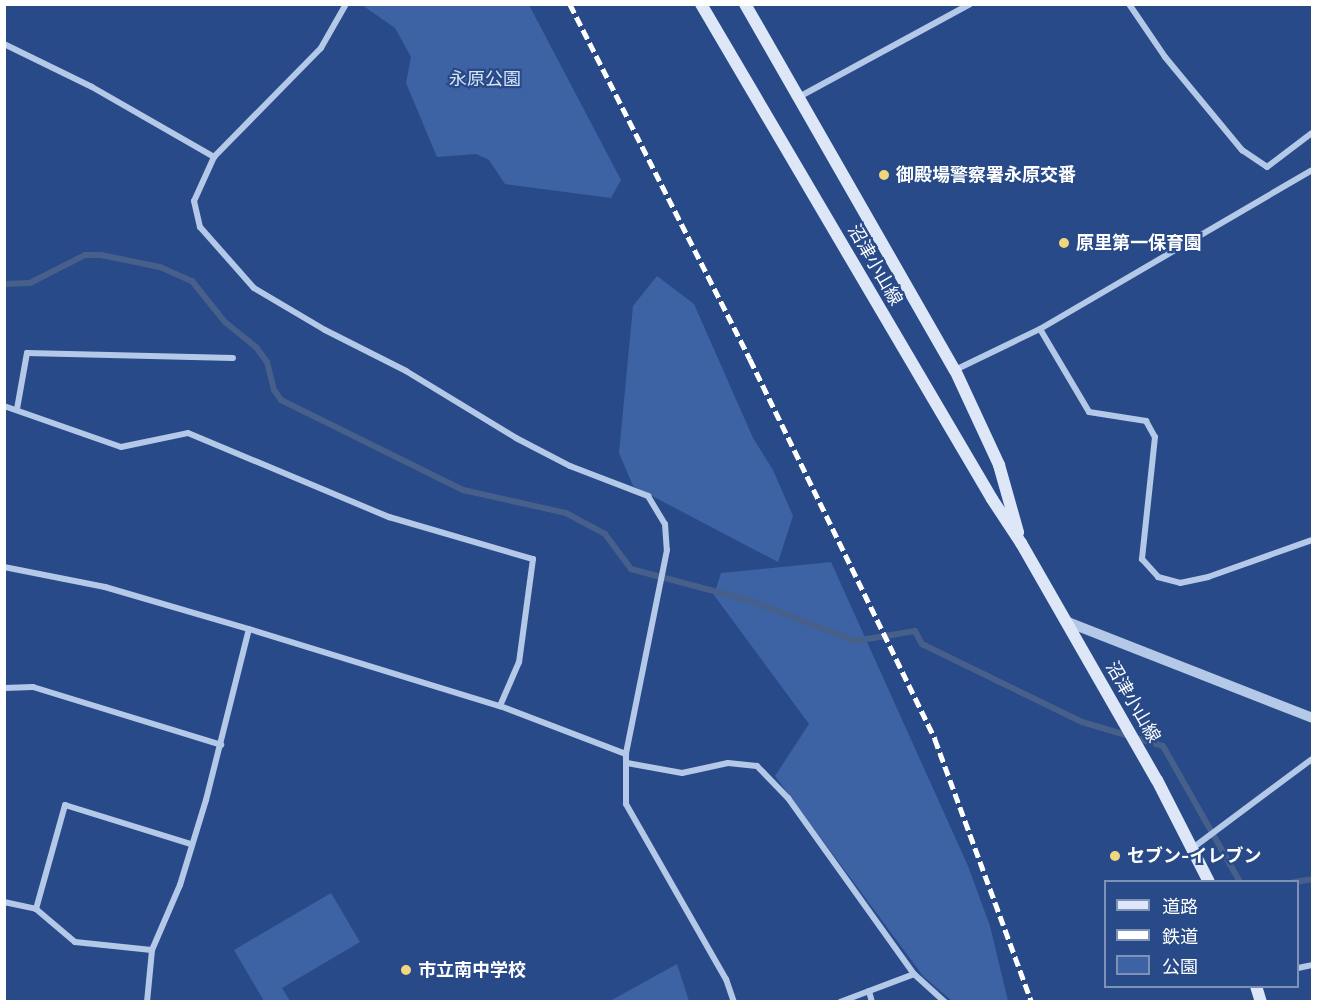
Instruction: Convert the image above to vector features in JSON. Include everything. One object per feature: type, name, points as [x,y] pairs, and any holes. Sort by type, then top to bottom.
[{"type":"main road","name":"沼津小山線","points":[[701,4],[992,499],[1021,543],[1194,847],[1208,880]]},
{"type":"main road","name":"沼津小山線","points":[[745,4],[955,370],[999,465],[1021,543]]},
{"type":"street","points":[[346,4],[321,48],[214,157],[194,201],[200,227],[254,288],[325,330],[406,371],[516,438],[570,466],[648,496],[665,524],[668,550],[626,753],[626,804],[726,979],[734,1002]]},
{"type":"street","points":[[798,98],[957,8],[970,4]]},
{"type":"street","points":[[1129,4],[1165,57],[1242,150],[1267,167],[1312,133]]},
{"type":"street","points":[[6,47],[92,87],[214,157]]},
{"type":"street","points":[[955,370],[1040,328],[1312,170]]},
{"type":"street","points":[[1040,328],[1089,412],[1146,421],[1155,437],[1142,559],[1158,577],[1180,583],[1208,577],[1312,540]]},
{"type":"street","points":[[17,409],[27,353],[233,358]]},
{"type":"street","points":[[4,406],[121,447],[189,433],[389,517],[532,559],[519,662],[501,706]]},
{"type":"street","points":[[4,567],[105,587],[249,629],[501,706],[626,753]]},
{"type":"street","points":[[1065,621],[1312,718]]},
{"type":"street","points":[[147,1002],[152,950],[180,885],[191,844],[207,800],[249,629]]},
{"type":"street","points":[[4,688],[33,687],[221,745]]},
{"type":"street","points":[[1194,847],[1312,759]]},
{"type":"street","points":[[627,763],[682,773],[728,763],[757,765],[788,798],[914,974],[945,1002]]},
{"type":"street","points":[[36,909],[65,805],[191,844]]},
{"type":"street","points":[[4,902],[36,909],[75,942],[152,950]]},
{"type":"street","points":[[840,1002],[914,974]]},
{"type":"street","points":[[869,991],[872,1002]]},
{"type":"green space","name":"永原公園","points":[[362,5],[529,5],[621,180],[611,198],[505,184],[489,160],[476,154],[437,157],[406,83],[411,57],[395,28]]},
{"type":"green space","points":[[657,276],[694,304],[753,438],[773,470],[793,516],[778,562],[633,486],[619,453],[633,306]]},
{"type":"green space","points":[[831,562],[968,866],[990,926],[1008,1001],[952,1001],[923,976],[775,776],[809,724],[714,595],[721,573]]},
{"type":"green space","points":[[331,893],[360,942],[282,988],[290,1001],[264,1001],[234,950]]},
{"type":"green space","points":[[677,964],[689,1001],[610,1001]]},
{"type":"waterway","points":[[4,284],[30,283],[85,255],[101,255],[160,267],[192,281],[225,322],[256,347],[267,362],[274,390],[281,400],[463,490],[566,513],[605,534],[631,569],[751,601],[855,641],[915,631],[922,644],[1082,722],[1163,746],[1239,880]]},
{"type":"waterway","points":[[1299,881],[1312,879]]},
{"type":"railway","points":[[570,4],[750,359],[935,739],[1032,1002]]},
{"type":"place","name":"御殿場警察署永原交番","points":[[884,175]]},
{"type":"place","name":"原里第一保育園","points":[[1064,243]]},
{"type":"place","name":"セブン-イレブン","points":[[1115,856]]},
{"type":"place","name":"市立南中学校","points":[[406,970]]}]
